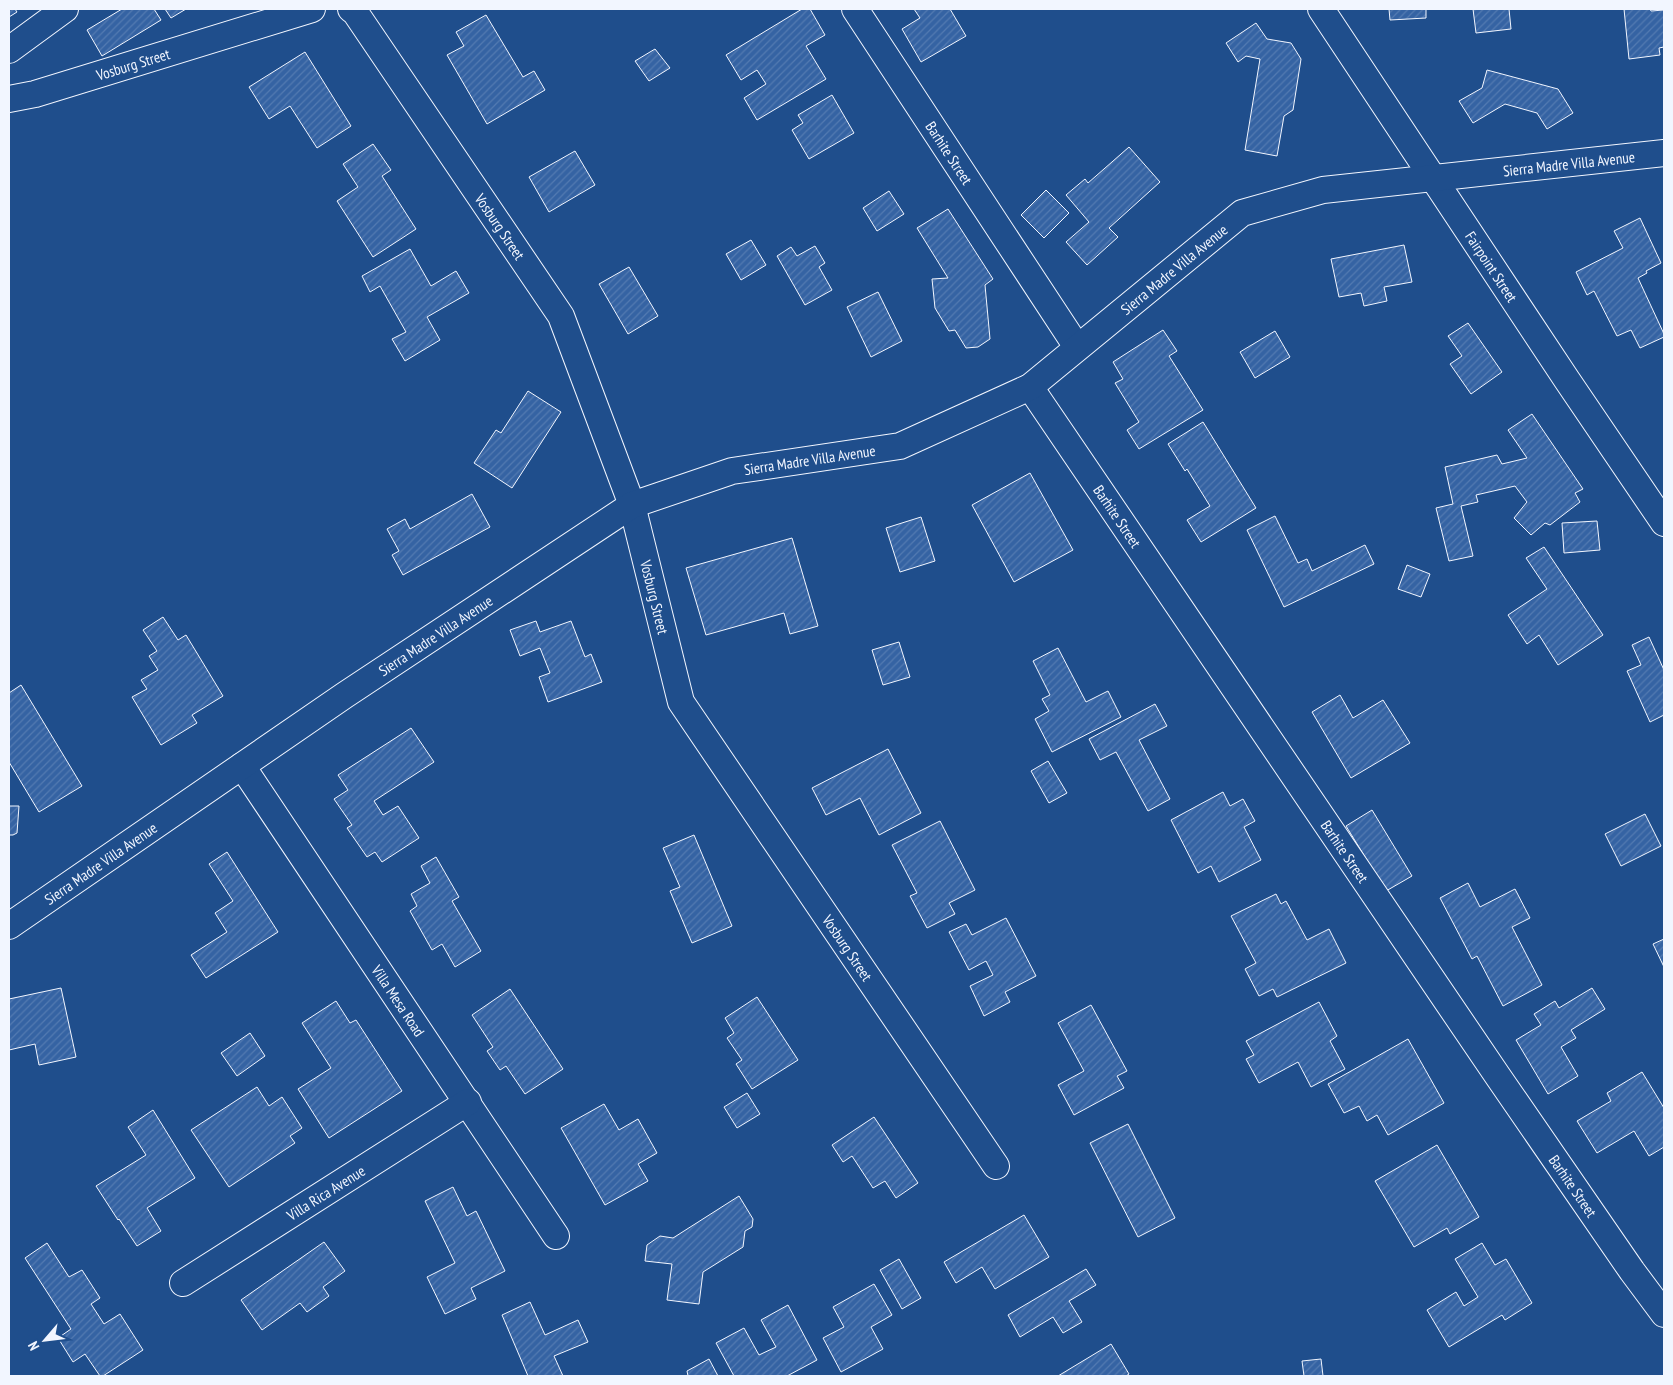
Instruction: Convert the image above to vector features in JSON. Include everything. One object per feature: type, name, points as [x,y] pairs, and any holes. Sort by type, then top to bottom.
[{"type":"street","points":[[9,50],[65,9]]},
{"type":"street","name":"Vosburg Street","points":[[9,99],[35,94],[312,9]]},
{"type":"street","name":"Vosburg Street","points":[[351,9],[561,316],[632,505],[681,702],[996,1166]]},
{"type":"street","name":"Barhite Street","points":[[855,9],[1077,348]]},
{"type":"street","name":"Fairpoint Street","points":[[1321,9],[1561,372],[1664,523]]},
{"type":"street","name":"Sierra Madre Villa Avenue","points":[[9,926],[346,695],[632,505],[732,471],[900,446],[1030,387],[1242,213],[1322,190],[1664,153]]},
{"type":"street","name":"Barhite Street","points":[[1030,387],[1492,1067],[1632,1271],[1664,1314]]},
{"type":"street","name":"Villa Mesa Road","points":[[242,766],[556,1236]]},
{"type":"street","name":"Villa Rica Avenue","points":[[183,1283],[468,1102]]},
{"type":"building","points":[[9,9],[15,9],[17,12],[9,17]]},
{"type":"building","points":[[122,9],[154,9],[161,20],[102,56],[87,30]]},
{"type":"building","points":[[165,9],[186,9],[171,18]]},
{"type":"building","points":[[802,9],[810,9],[825,35],[806,46],[826,79],[757,120],[744,98],[766,84],[757,70],[741,80],[726,55]]},
{"type":"building","points":[[914,9],[950,9],[966,36],[921,62],[902,29],[920,18]]},
{"type":"building","points":[[1389,9],[1426,9],[1426,18],[1390,20]]},
{"type":"building","points":[[1473,9],[1509,9],[1511,29],[1476,33]]},
{"type":"building","points":[[1624,9],[1664,10],[1664,47],[1659,48],[1660,55],[1629,59]]},
{"type":"building","points":[[486,15],[523,77],[534,71],[545,90],[487,124],[447,55],[464,46],[456,32]]},
{"type":"building","points":[[1256,23],[1267,39],[1291,43],[1301,59],[1293,110],[1284,116],[1277,156],[1245,150],[1260,59],[1246,56],[1238,62],[1226,43]]},
{"type":"building","points":[[655,49],[670,68],[649,81],[635,61]]},
{"type":"building","points":[[305,52],[351,126],[317,148],[290,106],[269,119],[249,87]]},
{"type":"building","points":[[1487,70],[1558,89],[1573,113],[1547,129],[1537,113],[1505,104],[1473,123],[1459,101],[1482,88]]},
{"type":"building","points":[[832,95],[854,133],[809,159],[792,130],[803,123],[798,115]]},
{"type":"building","points":[[373,144],[391,170],[382,176],[416,229],[373,257],[337,201],[358,187],[343,164]]},
{"type":"building","points":[[1129,147],[1160,182],[1109,228],[1118,237],[1087,265],[1066,242],[1089,222],[1066,195],[1085,179],[1088,183]]},
{"type":"building","points":[[575,151],[595,185],[549,212],[529,177]]},
{"type":"building","points":[[1046,190],[1069,213],[1044,238],[1021,215]]},
{"type":"building","points":[[889,191],[904,214],[877,231],[863,208]]},
{"type":"building","points":[[948,209],[993,279],[985,285],[990,339],[978,347],[966,348],[955,330],[949,331],[935,308],[932,279],[948,278],[917,228]]},
{"type":"building","points":[[1640,218],[1661,263],[1638,278],[1664,337],[1640,348],[1631,330],[1617,336],[1594,291],[1587,295],[1576,272],[1623,248],[1614,231]]},
{"type":"building","points":[[751,240],[766,265],[741,280],[726,254]]},
{"type":"building","points":[[1404,245],[1412,282],[1384,287],[1387,301],[1364,306],[1361,293],[1339,297],[1331,259]]},
{"type":"building","points":[[815,246],[825,263],[819,267],[832,290],[805,305],[777,256],[791,247],[797,256]]},
{"type":"building","points":[[410,249],[431,286],[456,271],[469,293],[427,317],[440,340],[405,361],[392,339],[406,332],[380,286],[370,292],[362,276]]},
{"type":"building","points":[[629,267],[658,316],[628,334],[599,284]]},
{"type":"building","points":[[878,292],[902,341],[871,357],[847,307]]},
{"type":"building","points":[[1468,323],[1502,372],[1471,394],[1450,364],[1462,356],[1448,336]]},
{"type":"building","points":[[1163,330],[1177,351],[1169,356],[1203,410],[1139,449],[1127,430],[1139,422],[1115,383],[1123,379],[1113,362]]},
{"type":"building","points":[[1275,331],[1290,357],[1255,378],[1240,352]]},
{"type":"building","points":[[528,391],[561,412],[512,488],[474,463],[496,430],[501,433]]},
{"type":"building","points":[[1532,414],[1583,489],[1575,493],[1580,502],[1550,525],[1545,523],[1531,535],[1514,518],[1527,502],[1515,486],[1476,495],[1478,502],[1461,506],[1473,556],[1449,561],[1436,508],[1453,504],[1445,467],[1497,455],[1502,464],[1527,458],[1508,430]]},
{"type":"building","points":[[1203,422],[1256,508],[1201,542],[1187,520],[1210,506],[1187,469],[1185,471],[1168,444]]},
{"type":"building","points":[[1030,473],[1073,550],[1014,582],[972,505]]},
{"type":"building","points":[[472,494],[490,527],[403,575],[392,555],[399,551],[387,529],[405,519],[410,529]]},
{"type":"building","points":[[1275,516],[1298,563],[1307,559],[1312,571],[1365,545],[1374,564],[1284,607],[1247,530]]},
{"type":"building","points":[[921,517],[935,561],[900,572],[886,528]]},
{"type":"building","points":[[1597,521],[1600,550],[1564,553],[1562,523]]},
{"type":"building","points":[[792,538],[818,626],[790,634],[784,613],[706,635],[686,568]]},
{"type":"building","points":[[1544,547],[1603,635],[1558,665],[1539,635],[1527,644],[1508,615],[1547,589],[1526,558]]},
{"type":"building","points":[[1407,565],[1430,574],[1421,597],[1398,589]]},
{"type":"building","points":[[163,617],[178,640],[186,635],[223,696],[192,715],[197,723],[161,745],[132,697],[147,689],[141,680],[158,670],[149,656],[157,651],[143,630]]},
{"type":"building","points":[[536,621],[540,632],[571,621],[585,657],[591,654],[602,682],[548,702],[539,677],[550,673],[540,648],[520,656],[510,630]]},
{"type":"building","points":[[1649,637],[1664,670],[1664,715],[1650,722],[1627,671],[1641,665],[1632,645]]},
{"type":"building","points":[[899,642],[910,677],[883,685],[872,650]]},
{"type":"building","points":[[1058,648],[1086,702],[1108,691],[1121,717],[1052,752],[1035,719],[1049,711],[1042,699],[1050,695],[1033,661]]},
{"type":"building","points":[[21,685],[82,786],[39,812],[9,762],[9,693]]},
{"type":"building","points":[[1340,695],[1353,718],[1383,700],[1410,743],[1351,778],[1312,712]]},
{"type":"building","points":[[1155,704],[1167,726],[1139,740],[1170,799],[1148,811],[1116,752],[1100,760],[1089,739]]},
{"type":"building","points":[[411,728],[434,762],[374,801],[383,815],[398,806],[419,838],[382,862],[375,852],[367,857],[347,828],[352,825],[334,799],[348,790],[338,775]]},
{"type":"building","points":[[888,749],[921,813],[879,835],[860,798],[826,815],[812,788]]},
{"type":"building","points":[[1048,761],[1067,793],[1049,803],[1031,771]]},
{"type":"building","points":[[1223,792],[1230,806],[1243,799],[1255,821],[1244,827],[1261,860],[1219,882],[1211,866],[1198,873],[1171,820]]},
{"type":"building","points":[[9,806],[19,806],[17,833],[13,835],[9,835]]},
{"type":"building","points":[[1372,810],[1412,876],[1386,891],[1346,826]]},
{"type":"building","points":[[1645,814],[1661,846],[1621,866],[1605,834]]},
{"type":"building","points":[[940,821],[975,890],[949,903],[955,914],[927,928],[910,896],[917,893],[892,845]]},
{"type":"building","points":[[694,835],[732,926],[692,943],[670,891],[680,887],[663,848]]},
{"type":"building","points":[[227,852],[278,932],[206,978],[191,955],[227,932],[215,913],[233,901],[209,864]]},
{"type":"building","points":[[436,857],[459,897],[452,901],[481,951],[455,967],[442,944],[432,950],[410,911],[417,906],[411,894],[430,883],[421,866]]},
{"type":"building","points":[[1468,883],[1480,907],[1515,889],[1530,918],[1512,927],[1542,985],[1503,1006],[1477,956],[1472,959],[1440,898]]},
{"type":"building","points":[[1276,894],[1281,904],[1286,901],[1307,940],[1329,929],[1346,963],[1277,997],[1273,989],[1259,996],[1245,969],[1256,963],[1231,916]]},
{"type":"building","points":[[1006,918],[1036,976],[1005,992],[1010,1002],[984,1016],[970,986],[993,975],[986,961],[969,970],[949,932],[966,924],[972,935]]},
{"type":"building","points":[[1664,939],[1664,967],[1653,944]]},
{"type":"building","points":[[61,988],[76,1057],[39,1065],[35,1044],[9,1050],[9,999]]},
{"type":"building","points":[[1592,988],[1605,1009],[1571,1030],[1576,1038],[1561,1047],[1578,1076],[1548,1094],[1516,1040],[1541,1025],[1534,1014],[1555,1001],[1559,1008]]},
{"type":"building","points":[[510,989],[563,1069],[525,1094],[506,1066],[500,1070],[487,1051],[493,1047],[472,1015]]},
{"type":"building","points":[[757,997],[798,1060],[752,1089],[736,1064],[742,1060],[727,1038],[734,1033],[725,1018]]},
{"type":"building","points":[[336,1001],[350,1023],[356,1020],[402,1091],[329,1138],[298,1089],[331,1068],[302,1023]]},
{"type":"building","points":[[1319,1002],[1337,1036],[1330,1041],[1345,1069],[1311,1087],[1298,1062],[1259,1083],[1246,1059],[1254,1055],[1246,1041]]},
{"type":"building","points":[[1091,1005],[1127,1071],[1117,1076],[1124,1088],[1074,1115],[1058,1085],[1084,1071],[1058,1023]]},
{"type":"building","points":[[250,1033],[265,1056],[237,1076],[221,1053]]},
{"type":"building","points":[[1408,1039],[1444,1103],[1388,1135],[1377,1115],[1367,1121],[1359,1106],[1344,1113],[1328,1084]]},
{"type":"building","points":[[1642,1072],[1664,1108],[1664,1147],[1649,1156],[1634,1131],[1597,1153],[1577,1121],[1611,1101],[1607,1093]]},
{"type":"building","points":[[257,1087],[269,1106],[282,1097],[302,1128],[290,1136],[295,1143],[229,1187],[191,1130]]},
{"type":"building","points":[[747,1093],[760,1114],[737,1128],[724,1107]]},
{"type":"building","points":[[604,1104],[619,1130],[638,1119],[657,1153],[638,1164],[648,1181],[605,1205],[561,1128]]},
{"type":"building","points":[[153,1110],[195,1178],[147,1208],[161,1231],[137,1246],[96,1186],[146,1155],[128,1127]]},
{"type":"building","points":[[874,1117],[918,1183],[896,1198],[885,1181],[873,1188],[852,1156],[843,1162],[832,1145]]},
{"type":"building","points":[[1128,1124],[1175,1218],[1138,1237],[1090,1143]]},
{"type":"building","points":[[1437,1145],[1479,1217],[1450,1234],[1447,1228],[1414,1247],[1375,1181]]},
{"type":"building","points":[[453,1187],[467,1216],[476,1211],[505,1271],[471,1288],[476,1299],[445,1314],[427,1277],[455,1263],[425,1201]]},
{"type":"building","points":[[739,1196],[753,1219],[752,1227],[745,1231],[743,1247],[703,1272],[699,1304],[667,1300],[672,1264],[645,1261],[647,1245],[660,1236],[673,1238]]},
{"type":"building","points":[[1024,1215],[1049,1257],[995,1289],[982,1267],[956,1283],[944,1262]]},
{"type":"building","points":[[324,1242],[345,1271],[323,1287],[329,1296],[307,1312],[300,1303],[262,1330],[241,1300]]},
{"type":"building","points":[[47,1243],[69,1277],[82,1270],[100,1298],[91,1304],[104,1324],[120,1314],[143,1350],[103,1376],[100,1376],[85,1354],[73,1362],[58,1338],[71,1329],[25,1258]]},
{"type":"building","points":[[1482,1243],[1495,1265],[1506,1259],[1532,1303],[1505,1320],[1502,1315],[1449,1347],[1427,1310],[1456,1292],[1464,1306],[1478,1297],[1455,1259]]},
{"type":"building","points":[[899,1259],[921,1298],[902,1309],[880,1270]]},
{"type":"building","points":[[1086,1269],[1096,1285],[1069,1301],[1082,1322],[1063,1333],[1053,1317],[1020,1337],[1008,1315]]},
{"type":"building","points":[[874,1284],[892,1315],[871,1327],[883,1349],[841,1372],[823,1338],[844,1327],[833,1307]]},
{"type":"building","points":[[530,1302],[545,1335],[578,1320],[588,1342],[554,1356],[563,1376],[528,1376],[502,1315]]},
{"type":"building","points":[[788,1305],[817,1360],[787,1376],[734,1376],[716,1343],[744,1328],[759,1355],[776,1347],[761,1320]]},
{"type":"building","points":[[1111,1344],[1129,1374],[1126,1376],[1058,1376]]},
{"type":"building","points":[[709,1359],[718,1376],[688,1376],[687,1371]]},
{"type":"building","points":[[1321,1359],[1323,1376],[1304,1376],[1302,1361]]}]
